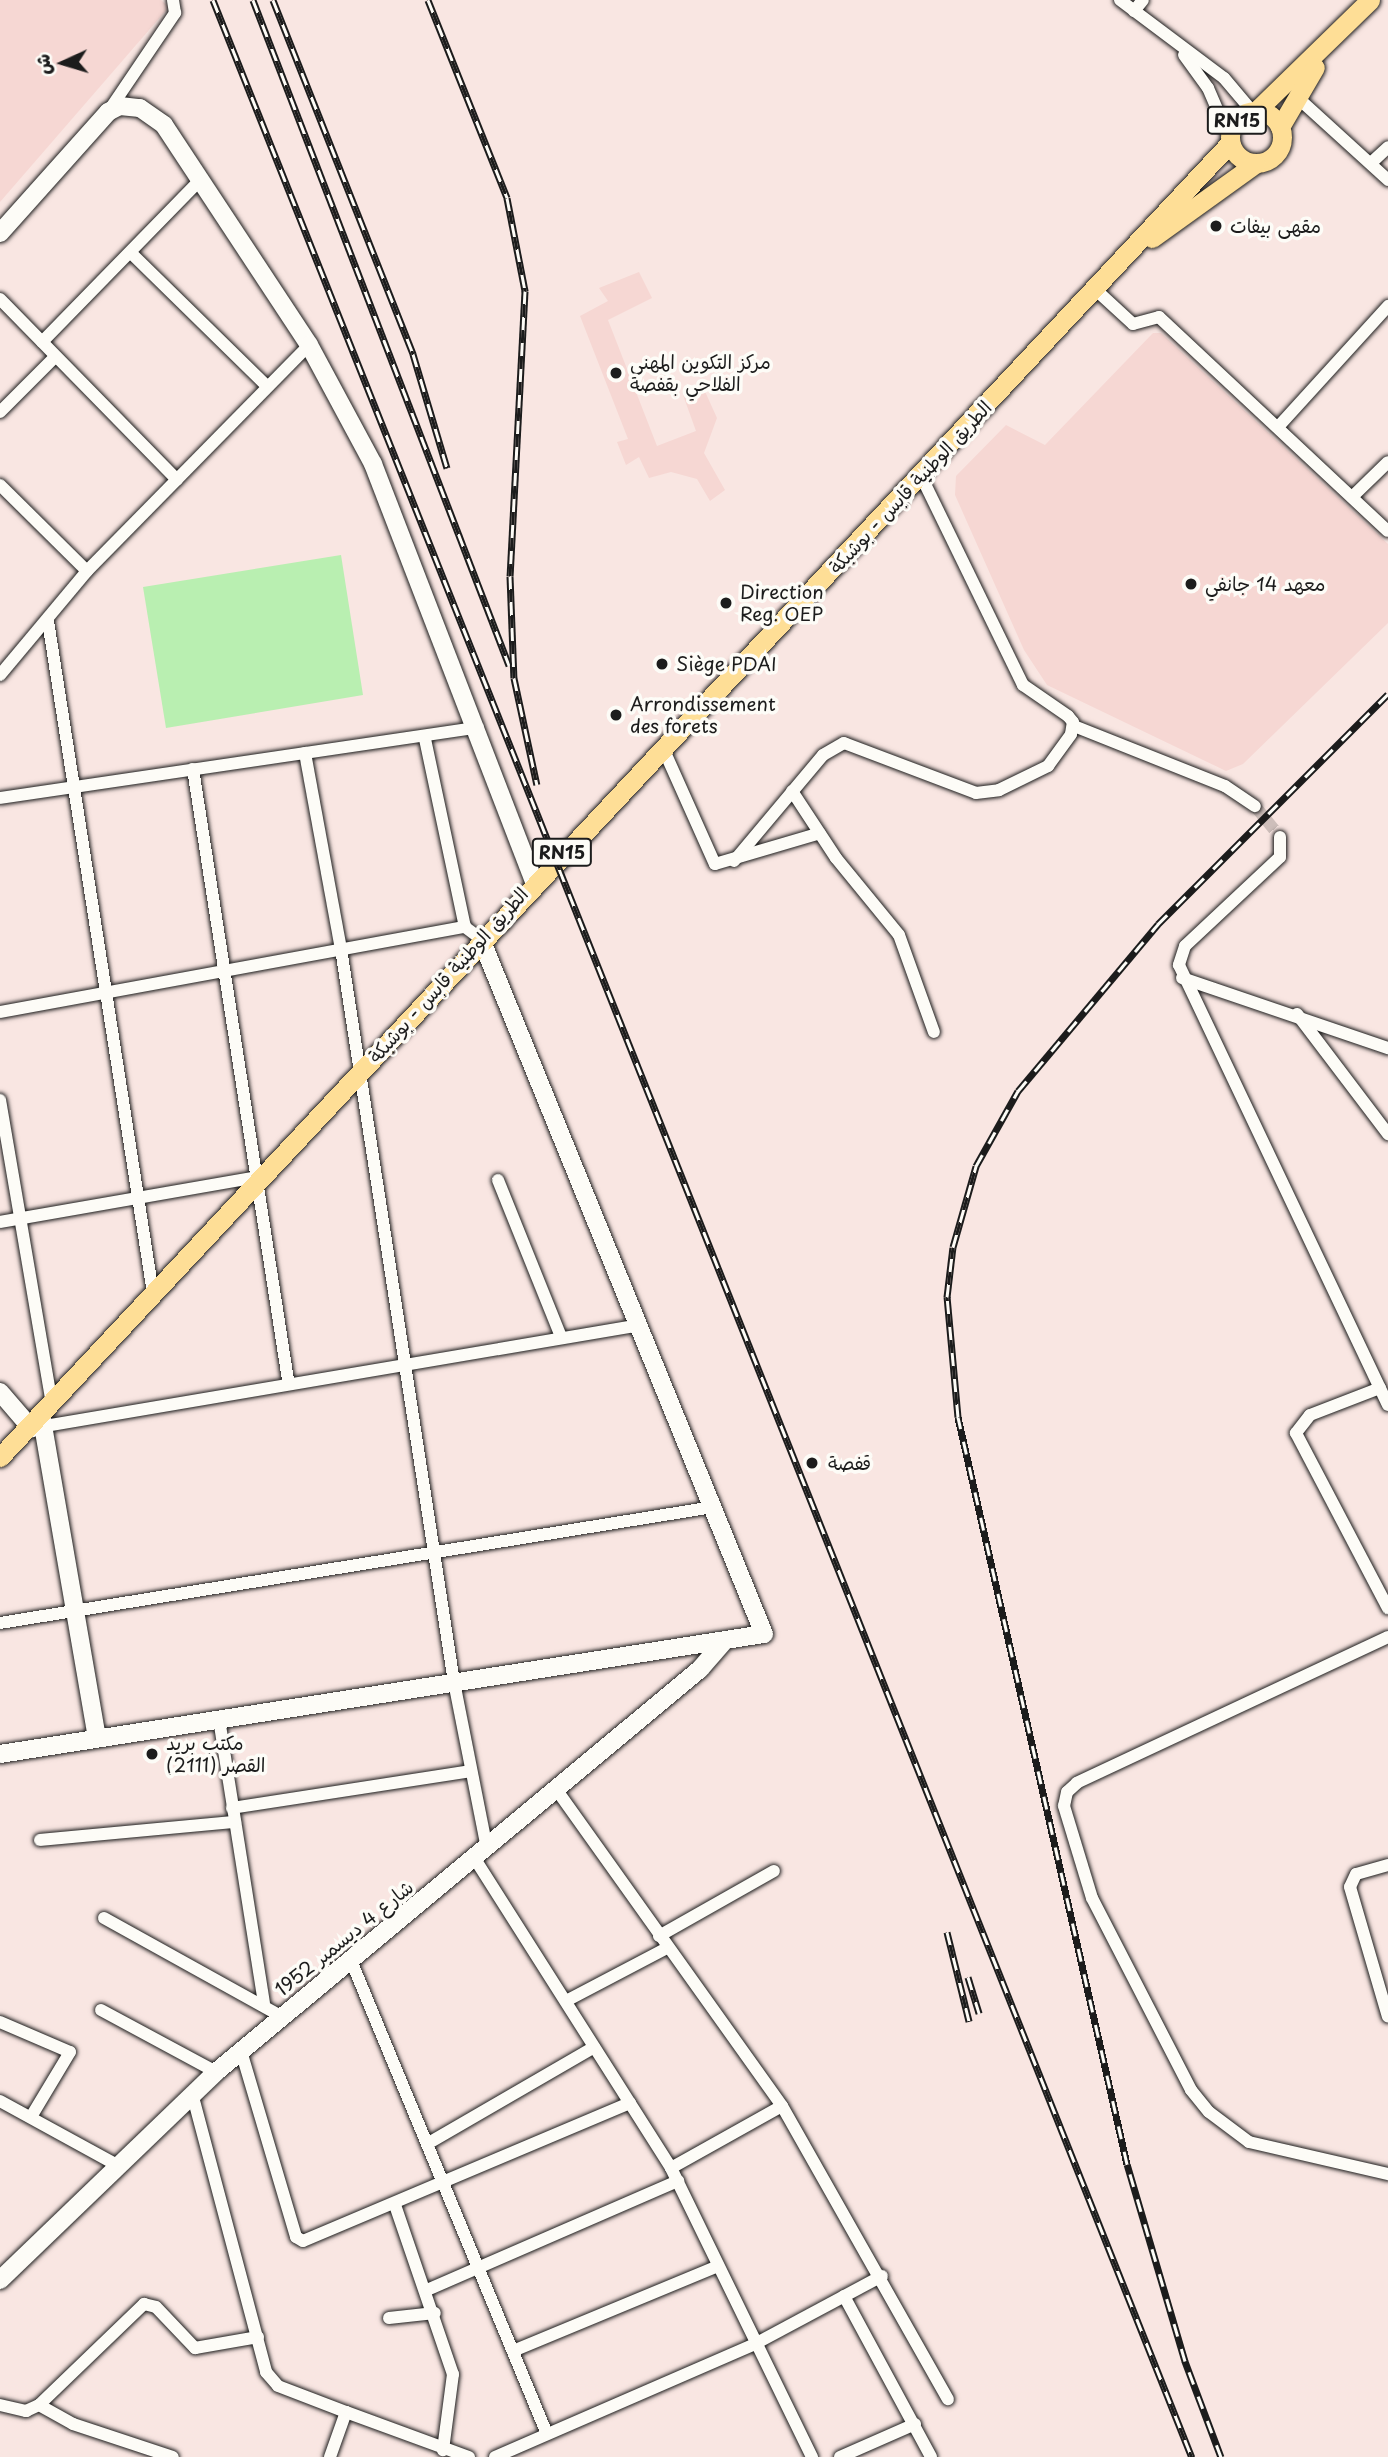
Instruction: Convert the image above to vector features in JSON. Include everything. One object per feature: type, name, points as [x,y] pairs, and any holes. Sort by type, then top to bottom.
[{"type":"main road","name":"RN15","points":[[1324,50],[1280,127],[1282,142],[1276,155],[1255,164],[1239,157],[1230,141],[1235,121],[1254,111],[1324,50],[1370,0]]},
{"type":"main road","name":"RN15","points":[[1254,111],[1280,127]]},
{"type":"main road","name":"الطريق الوطنية قابس - بوشبكة","points":[[0,1457],[42,1418],[153,1293],[534,881],[1131,253],[1230,141]]},
{"type":"main road","name":"الطريق الوطنية قابس - بوشبكة","points":[[1131,253],[1255,164]]},
{"type":"street","points":[[0,233],[108,112],[175,13],[173,0]]},
{"type":"street","points":[[1119,0],[1224,78],[1254,111]]},
{"type":"street","points":[[1134,11],[1143,0]]},
{"type":"street","points":[[1175,43],[1208,88],[1230,141]]},
{"type":"street","points":[[1297,98],[1388,180]]},
{"type":"street","points":[[108,112],[128,105],[151,112],[200,180],[309,345],[373,464],[478,727],[534,881]]},
{"type":"street","points":[[1371,163],[1388,147]]},
{"type":"street","points":[[42,342],[200,180]]},
{"type":"street","points":[[131,253],[267,386]]},
{"type":"street","points":[[1096,289],[1133,324],[1159,317],[1388,531]]},
{"type":"street","points":[[0,299],[177,480]]},
{"type":"street","points":[[1278,427],[1388,306]]},
{"type":"street","points":[[1,671],[48,621],[87,571],[309,345]]},
{"type":"street","points":[[0,412],[55,357]]},
{"type":"street","points":[[1352,498],[1388,461]]},
{"type":"street","points":[[921,476],[1023,685],[1068,716],[1074,726],[1225,786],[1255,806]]},
{"type":"street","points":[[0,485],[87,571]]},
{"type":"street","points":[[48,621],[153,1293]]},
{"type":"street","points":[[734,861],[823,755],[844,743],[950,787],[976,793],[999,790],[1048,766],[1074,726]]},
{"type":"street","points":[[0,798],[305,753],[425,739],[478,727]]},
{"type":"street","points":[[0,1754],[764,1634],[481,939],[465,927],[425,739]]},
{"type":"street","points":[[663,748],[708,858],[715,864],[734,861],[820,833]]},
{"type":"street","points":[[305,753],[341,949],[481,1853],[566,2001],[671,2168],[812,2457]]},
{"type":"street","points":[[193,769],[288,1380]]},
{"type":"street","points":[[792,791],[820,833],[899,935],[934,1032]]},
{"type":"street","points":[[1280,837],[1280,857],[1182,951],[1182,978],[1388,1405]]},
{"type":"street","points":[[0,1012],[106,990],[465,927]]},
{"type":"street","points":[[1182,978],[1297,1014],[1388,1048]]},
{"type":"street","points":[[1297,1014],[1388,1134]]},
{"type":"street","points":[[0,1100],[19,1218],[42,1418],[78,1610],[97,1738]]},
{"type":"street","points":[[498,1180],[561,1337]]},
{"type":"street","points":[[0,1222],[259,1181]]},
{"type":"street","points":[[4,1403],[42,1418],[640,1325]]},
{"type":"street","points":[[1380,1388],[1310,1415],[1296,1433],[1388,1608]]},
{"type":"street","points":[[0,1623],[713,1507]]},
{"type":"street","points":[[1388,1654],[1385,1639],[1077,1783],[1066,1792],[1064,1806],[1092,1898],[1191,2090],[1209,2112],[1250,2142],[1388,2174]]},
{"type":"street","name":"شارع 4 ديسمبر 1952","points":[[0,2280],[216,2072],[700,1669],[725,1640]]},
{"type":"street","points":[[219,1719],[264,2003]]},
{"type":"street","points":[[40,1840],[234,1815],[470,1771]]},
{"type":"street","points":[[556,1789],[782,2106],[882,2276],[948,2399]]},
{"type":"street","points":[[1388,1866],[1356,1874],[1350,1887],[1388,2017]]},
{"type":"street","points":[[659,1936],[774,1871]]},
{"type":"street","points":[[104,1918],[264,2003],[281,2016]]},
{"type":"street","points":[[566,2001],[667,1948]]},
{"type":"street","points":[[350,1958],[547,2434]]},
{"type":"street","points":[[101,2010],[216,2072]]},
{"type":"street","points":[[0,2022],[70,2052],[31,2117]]},
{"type":"street","points":[[427,2144],[594,2047]]},
{"type":"street","points":[[242,2051],[298,2239],[309,2240],[395,2205],[630,2103]]},
{"type":"street","points":[[193,2097],[258,2337],[274,2384],[443,2450],[469,2457]]},
{"type":"street","points":[[0,2101],[117,2165]]},
{"type":"street","points":[[671,2168],[782,2106]]},
{"type":"street","points":[[427,2290],[678,2181]]},
{"type":"street","points":[[395,2205],[435,2313],[453,2374],[443,2450]]},
{"type":"street","points":[[513,2351],[718,2266]]},
{"type":"street","points":[[501,2455],[755,2344],[882,2276]]},
{"type":"street","points":[[844,2296],[932,2457]]},
{"type":"street","points":[[0,2405],[26,2411],[39,2405],[144,2304],[156,2307],[195,2348],[258,2337]]},
{"type":"street","points":[[389,2318],[435,2313]]},
{"type":"street","points":[[39,2405],[73,2424],[173,2457]]},
{"type":"street","points":[[330,2457],[346,2413]]},
{"type":"street","points":[[840,2457],[915,2424]]},
{"type":"shaded area","points":[[0,0],[161,0],[169,7],[0,202]]},
{"type":"shaded area","name":"مركز التكوين المهني الفلاحي بقفصة","points":[[639,272],[652,298],[608,320],[657,446],[696,431],[683,395],[703,387],[717,418],[704,453],[725,490],[710,501],[697,479],[671,472],[649,478],[639,457],[626,465],[617,442],[628,439],[580,316],[608,301],[599,288]]},
{"type":"shaded area","name":"معهد 14 جانفي","points":[[1153,333],[1161,333],[1388,544],[1388,623],[1243,764],[1226,771],[1047,685],[1024,650],[955,495],[956,476],[1006,425],[1045,445]]},
{"type":"green space","points":[[341,555],[363,695],[166,728],[143,587]]},
{"type":"tunnel","points":[[1255,806],[1280,837]]},
{"type":"railway","points":[[213,0],[1192,2457]]},
{"type":"railway","points":[[253,0],[509,665]]},
{"type":"railway","points":[[273,0],[413,354],[447,468]]},
{"type":"railway","points":[[428,0],[507,198],[525,291],[510,576],[514,678],[537,785]]},
{"type":"railway","points":[[1221,2457],[1185,2361],[1127,2164],[958,1417],[947,1297],[953,1247],[976,1166],[1018,1091],[1158,924],[1388,694]]},
{"type":"railway","points":[[947,1932],[969,2021]]},
{"type":"railway","points":[[968,1977],[979,2013]]},
{"type":"place","name":"مقهى بيفات","points":[[1216,226]]},
{"type":"place","name":"مركز التكوين المهني الفلاحي بقفصة","points":[[616,373]]},
{"type":"place","name":"معهد 14 جانفي","points":[[1191,584]]},
{"type":"place","name":"Direction Reg. OEP","points":[[726,603]]},
{"type":"place","name":"Siège PDAI","points":[[662,664]]},
{"type":"place","name":"Arrondissement des forets","points":[[616,715]]},
{"type":"place","name":"قفصة","points":[[812,1463]]},
{"type":"place","name":"مكتب بريد القصر (2111)","points":[[152,1754]]}]
